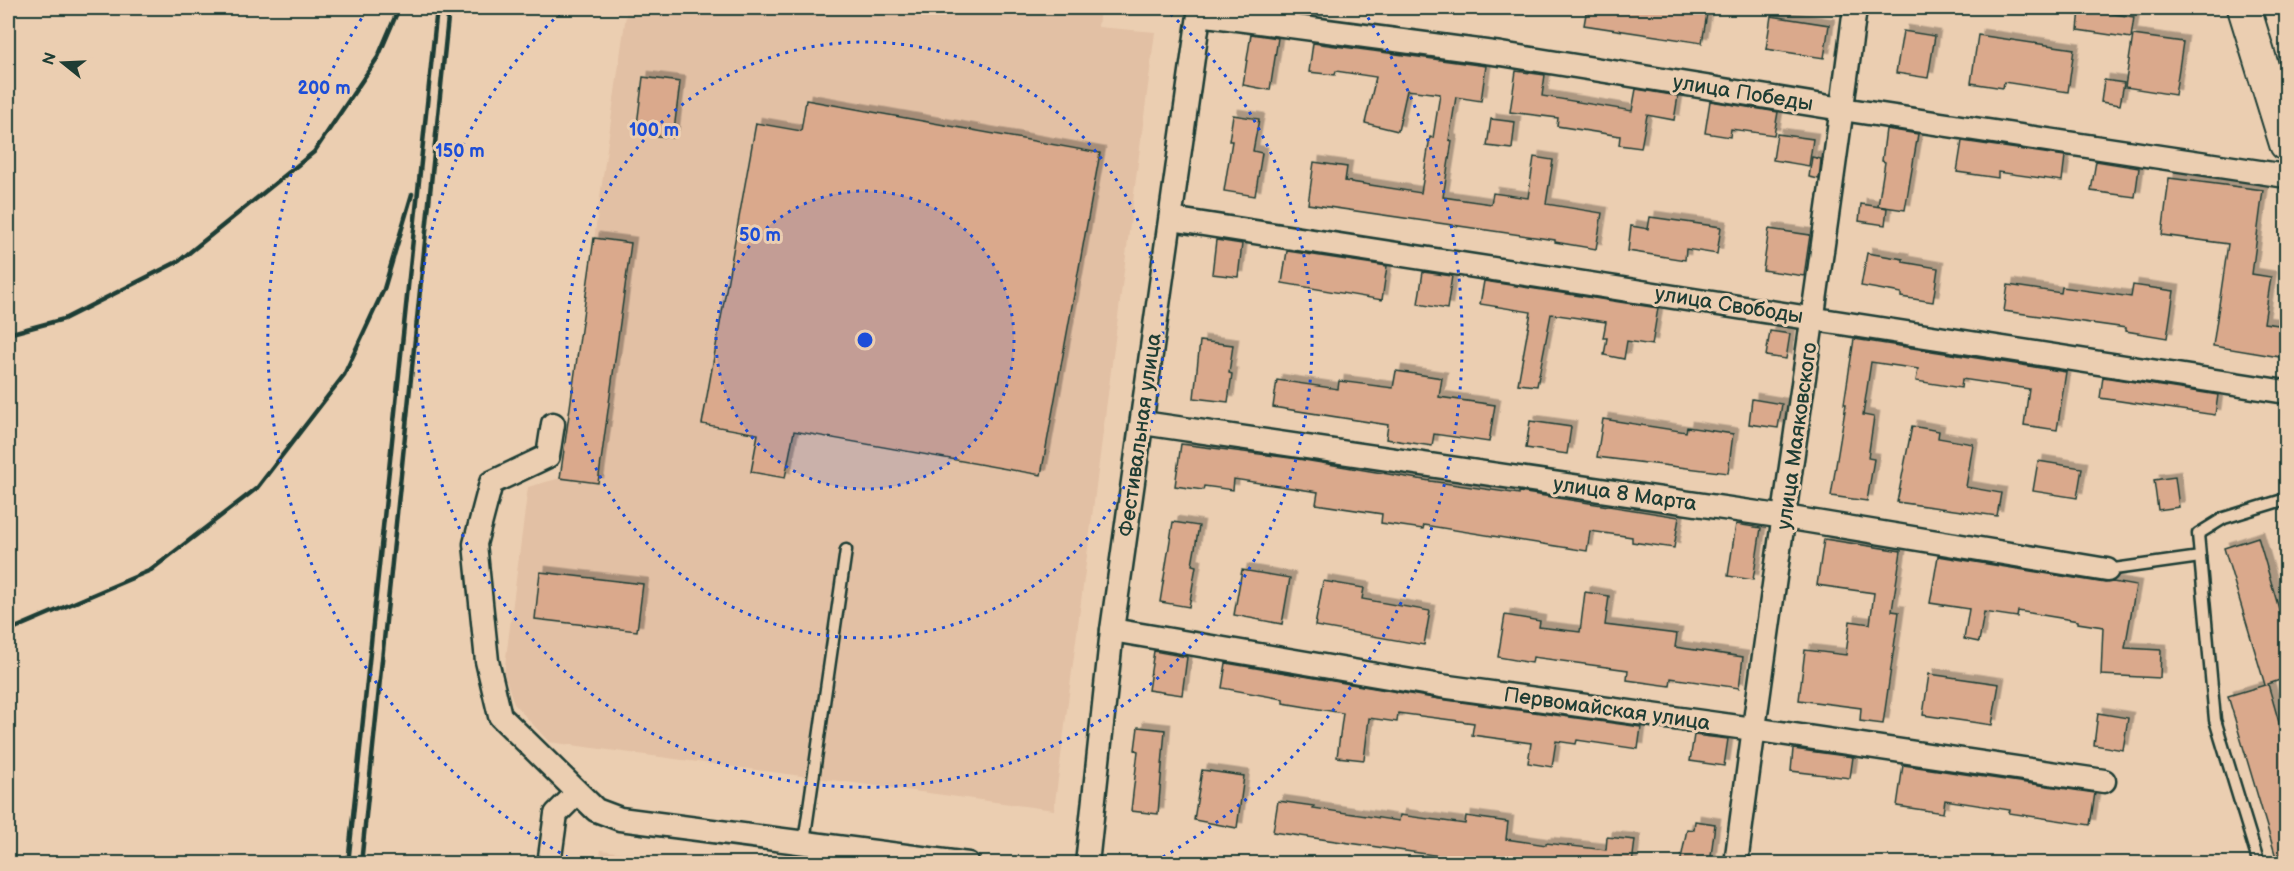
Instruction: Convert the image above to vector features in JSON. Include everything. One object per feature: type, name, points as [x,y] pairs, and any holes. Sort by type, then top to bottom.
[{"type":"street","name":"улица Маяковского","points":[[1736,864],[1753,729],[1814,319],[1855,8]]},
{"type":"street","points":[[2244,8],[2286,144]]},
{"type":"street","name":"улица Победы","points":[[1200,11],[1501,54],[1842,109],[2286,176]]},
{"type":"street","name":"Фестивальная улица","points":[[1087,864],[1112,630],[1200,11]]},
{"type":"street","name":"улица Свободы","points":[[1171,219],[2286,392]]},
{"type":"street","name":"улица 8 Марта","points":[[1143,423],[1785,517],[2107,570]]},
{"type":"street","points":[[553,424],[548,456],[491,483],[475,544],[487,662],[500,716],[596,810],[620,819],[968,864]]},
{"type":"street","name":"Первомайская улица","points":[[1112,630],[1441,686],[2104,781]]},
{"type":"street","points":[[549,864],[556,814],[577,793]]},
{"type":"lane","points":[[2259,864],[2215,720],[2198,534],[2224,518],[2286,499]]},
{"type":"lane","points":[[804,842],[846,550]]},
{"type":"lane","points":[[2107,570],[2200,557]]},
{"type":"shaded area","points":[[627,8],[1100,8],[1098,27],[1155,32],[1054,810],[549,742],[514,704],[504,673],[528,487],[560,478]]},
{"type":"shaded area","points":[[601,850],[698,863],[599,863]]},
{"type":"building","points":[[1587,8],[1708,8],[1702,43],[1584,25]]},
{"type":"building","points":[[2080,9],[2134,17],[2131,38],[2078,30]]},
{"type":"building","points":[[1771,16],[1829,25],[1824,58],[1766,49]]},
{"type":"building","points":[[1903,31],[1935,36],[1928,78],[1896,73]]},
{"type":"building","points":[[1251,34],[1278,38],[1270,90],[1243,85]]},
{"type":"building","points":[[1978,35],[2074,49],[2068,92],[2004,82],[2003,88],[1971,83]]},
{"type":"building","points":[[2133,35],[2183,42],[2175,95],[2125,87]]},
{"type":"building","points":[[1313,43],[1486,66],[1481,101],[1456,97],[1443,197],[1491,204],[1493,193],[1528,198],[1534,157],[1553,160],[1546,204],[1602,213],[1596,249],[1555,242],[1555,240],[1308,204],[1314,162],[1347,167],[1345,181],[1421,193],[1440,94],[1407,90],[1398,131],[1365,123],[1376,77],[1336,71],[1335,75],[1309,72]]},
{"type":"building","points":[[1516,71],[1545,75],[1542,96],[1632,111],[1636,89],[1678,96],[1674,120],[1647,115],[1641,148],[1619,145],[1620,136],[1557,126],[1558,118],[1510,112]]},
{"type":"building","points":[[643,77],[680,82],[673,138],[636,133]]},
{"type":"building","points":[[2104,80],[2124,83],[2120,105],[2101,102]]},
{"type":"building","points":[[806,100],[1100,153],[1041,475],[794,431],[785,478],[751,472],[758,434],[702,424],[756,123],[801,131]]},
{"type":"building","points":[[1710,101],[1778,112],[1774,135],[1731,129],[1730,137],[1705,133]]},
{"type":"building","points":[[1233,115],[1259,119],[1253,151],[1262,153],[1255,196],[1224,191],[1232,141],[1229,141]]},
{"type":"building","points":[[1491,119],[1515,122],[1512,149],[1487,146]]},
{"type":"building","points":[[1886,129],[1918,134],[1905,210],[1878,206],[1885,162],[1882,161]]},
{"type":"building","points":[[1777,134],[1813,139],[1809,166],[1773,160]]},
{"type":"building","points":[[1962,141],[2065,156],[2062,181],[1998,172],[1998,178],[1957,172]]},
{"type":"building","points":[[1812,157],[1821,159],[1819,179],[1809,177]]},
{"type":"building","points":[[2096,161],[2139,168],[2135,197],[2091,191]]},
{"type":"building","points":[[2169,178],[2263,190],[2252,274],[2271,277],[2264,323],[2286,326],[2286,358],[2213,346],[2228,244],[2162,235]]},
{"type":"building","points":[[1861,204],[1887,208],[1885,225],[1859,221]]},
{"type":"building","points":[[1650,217],[1721,227],[1717,254],[1686,249],[1685,260],[1628,251],[1631,226],[1648,229]]},
{"type":"building","points":[[1769,229],[1810,235],[1804,276],[1763,270]]},
{"type":"building","points":[[594,238],[631,243],[598,483],[560,478]]},
{"type":"building","points":[[1216,240],[1242,244],[1238,277],[1212,274]]},
{"type":"building","points":[[1287,251],[1387,266],[1382,300],[1282,283]]},
{"type":"building","points":[[1867,253],[1938,268],[1933,302],[1901,297],[1901,293],[1861,286]]},
{"type":"building","points":[[1423,272],[1452,276],[1447,309],[1418,304]]},
{"type":"building","points":[[1484,281],[1658,308],[1652,345],[1627,341],[1624,359],[1604,355],[1607,338],[1603,338],[1606,322],[1551,314],[1537,386],[1518,384],[1531,312],[1480,304]]},
{"type":"building","points":[[2008,285],[2061,293],[2062,287],[2131,297],[2133,285],[2174,291],[2167,338],[2126,331],[2126,328],[2004,311]]},
{"type":"building","points":[[1770,331],[1790,334],[1786,359],[1766,356]]},
{"type":"building","points":[[1854,339],[2066,372],[2057,430],[2024,425],[2029,389],[1962,379],[1961,388],[1916,381],[1918,369],[1871,362],[1863,415],[1874,417],[1868,458],[1874,459],[1867,501],[1831,496]]},
{"type":"building","points":[[1200,341],[1233,345],[1228,402],[1194,398]]},
{"type":"building","points":[[1396,371],[1442,378],[1439,397],[1495,405],[1489,442],[1434,434],[1432,446],[1386,439],[1388,425],[1273,407],[1277,380],[1338,389],[1339,381],[1393,388]]},
{"type":"building","points":[[2103,377],[2218,395],[2215,415],[2100,398]]},
{"type":"building","points":[[1752,399],[1782,404],[1778,428],[1749,424]]},
{"type":"building","points":[[1603,419],[1686,432],[1687,427],[1733,434],[1728,473],[1597,457]]},
{"type":"building","points":[[1530,421],[1571,427],[1567,454],[1526,448]]},
{"type":"building","points":[[1912,426],[1939,431],[1938,438],[1973,444],[1966,487],[2001,493],[1997,516],[1897,502]]},
{"type":"building","points":[[1181,444],[1298,459],[1430,481],[1519,494],[1519,492],[1679,517],[1674,548],[1632,542],[1632,537],[1590,531],[1587,551],[1424,525],[1423,529],[1381,523],[1382,514],[1316,504],[1318,492],[1234,479],[1233,490],[1204,486],[1203,490],[1175,486]]},
{"type":"building","points":[[2038,461],[2082,468],[2077,498],[2033,491]]},
{"type":"building","points":[[2175,477],[2179,507],[2158,510],[2154,480]]},
{"type":"building","points":[[1173,522],[1199,526],[1192,565],[1196,566],[1189,607],[1160,602]]},
{"type":"building","points":[[1736,524],[1761,528],[1753,580],[1728,576]]},
{"type":"building","points":[[2258,537],[2286,633],[2286,678],[2268,684],[2286,747],[2286,864],[2278,864],[2228,696],[2265,685],[2224,548]]},
{"type":"building","points":[[1824,539],[1901,551],[1892,611],[1899,612],[1883,724],[1860,721],[1861,708],[1799,700],[1805,650],[1846,655],[1850,621],[1870,624],[1874,593],[1817,585]]},
{"type":"building","points":[[1938,556],[2136,586],[2125,648],[2161,650],[2160,678],[2101,675],[2103,627],[2078,623],[2078,621],[2018,611],[2017,617],[1984,612],[1979,642],[1964,639],[1969,609],[1930,603]]},
{"type":"building","points":[[1242,570],[1290,578],[1282,624],[1234,615]]},
{"type":"building","points":[[540,572],[643,584],[637,631],[535,619]]},
{"type":"building","points":[[1323,581],[1364,588],[1362,599],[1430,611],[1424,645],[1315,626]]},
{"type":"building","points":[[1585,592],[1609,596],[1605,625],[1677,634],[1675,647],[1743,657],[1739,688],[1671,678],[1670,686],[1627,680],[1628,670],[1533,657],[1532,663],[1498,657],[1505,615],[1540,621],[1539,627],[1580,632]]},
{"type":"building","points":[[1154,651],[1187,657],[1182,695],[1148,690]]},
{"type":"building","points":[[1226,663],[1439,699],[1641,727],[1638,749],[1577,740],[1576,744],[1556,741],[1552,767],[1528,763],[1531,743],[1472,735],[1474,723],[1398,713],[1397,722],[1369,718],[1364,760],[1337,757],[1343,713],[1283,703],[1283,699],[1222,688]]},
{"type":"building","points":[[1929,674],[1999,684],[1992,725],[1923,715]]},
{"type":"building","points":[[2098,713],[2128,718],[2123,750],[2094,745]]},
{"type":"building","points":[[1138,727],[1165,730],[1158,814],[1131,811],[1138,751],[1135,750]]},
{"type":"building","points":[[1694,735],[1728,739],[1724,766],[1690,761]]},
{"type":"building","points":[[1793,749],[1853,757],[1850,778],[1791,771]]},
{"type":"building","points":[[1903,765],[2095,793],[2090,825],[2009,813],[2010,810],[1945,800],[1943,813],[1897,806]]},
{"type":"building","points":[[1202,770],[1244,776],[1237,828],[1194,820]]},
{"type":"building","points":[[1278,801],[1399,821],[1400,815],[1465,824],[1466,816],[1508,822],[1506,839],[1546,845],[1546,843],[1606,850],[1607,837],[1635,840],[1632,864],[1496,864],[1273,832]]},
{"type":"building","points":[[1695,821],[1715,824],[1710,864],[1680,864],[1687,829],[1694,830]]},
{"type":"railway","points":[[8,334],[64,319],[179,261],[314,152],[378,57],[399,8]]},
{"type":"railway","points":[[348,864],[437,8]]},
{"type":"railway","points":[[361,864],[449,8]]},
{"type":"railway","points":[[8,631],[151,570],[257,488],[344,375],[384,289],[412,194]]}]
